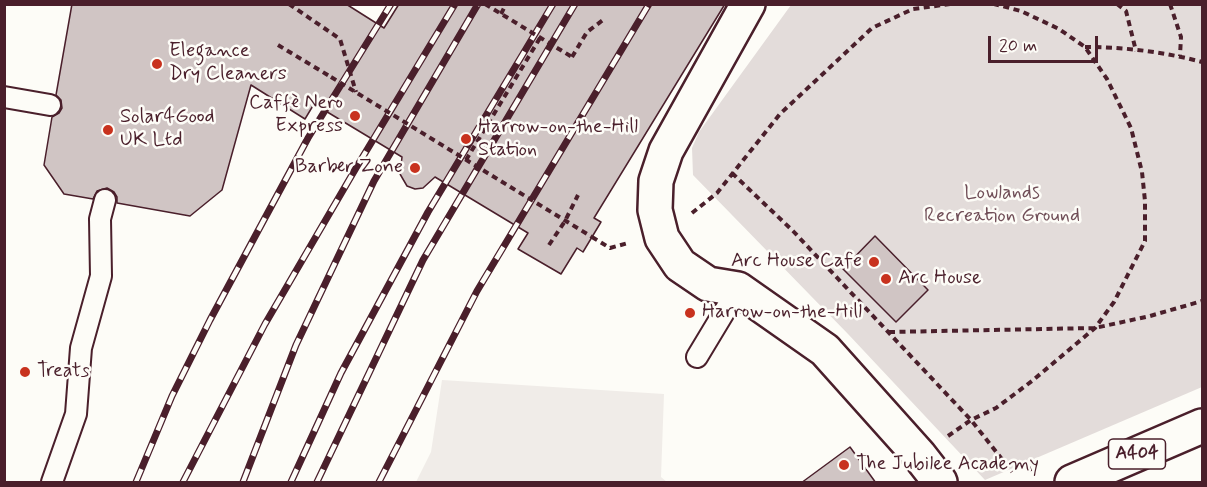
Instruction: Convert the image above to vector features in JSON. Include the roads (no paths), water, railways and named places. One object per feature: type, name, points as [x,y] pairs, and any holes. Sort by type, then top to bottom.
[{"type":"street","points":[[747,4],[666,151],[656,181],[655,210],[662,238],[680,265],[708,284],[738,289],[825,350],[919,455],[940,483]]},
{"type":"street","name":"A404","points":[[1072,483],[1203,426]]},
{"type":"lane","points":[[4,97],[50,105]]},
{"type":"lane","points":[[52,483],[76,414],[81,348],[101,276],[100,219],[105,200]]},
{"type":"lane","points":[[697,357],[738,289]]},
{"type":"railway","points":[[136,482],[172,396],[210,320],[308,138],[391,4]]},
{"type":"railway","points":[[183,482],[265,324],[455,4]]},
{"type":"railway","points":[[243,482],[296,345],[374,181],[478,4]]},
{"type":"railway","points":[[291,482],[341,373],[428,212],[553,4]]},
{"type":"railway","points":[[317,482],[423,260],[575,4]]},
{"type":"railway","points":[[379,482],[477,291],[649,4]]},
{"type":"place","name":"Elegance Dry Cleaners","points":[[157,64]]},
{"type":"place","name":"Caffè Nero Express","points":[[355,116]]},
{"type":"place","name":"Solar4Good UK Ltd","points":[[108,130]]},
{"type":"place","name":"Harrow-on-the-Hill Station","points":[[466,139]]},
{"type":"place","name":"Barber Zone","points":[[415,168]]},
{"type":"place","name":"Arc House Cafe","points":[[874,262]]},
{"type":"place","name":"Arc House","points":[[886,279]]},
{"type":"place","name":"Harrow-on-the-Hill","points":[[690,313]]},
{"type":"place","name":"Treats","points":[[25,372]]},
{"type":"place","name":"The Jubilee Academy","points":[[844,465]]},
{"type":"park label","name":"Lowlands Recreation Ground","points":[[1002,206]]}]
